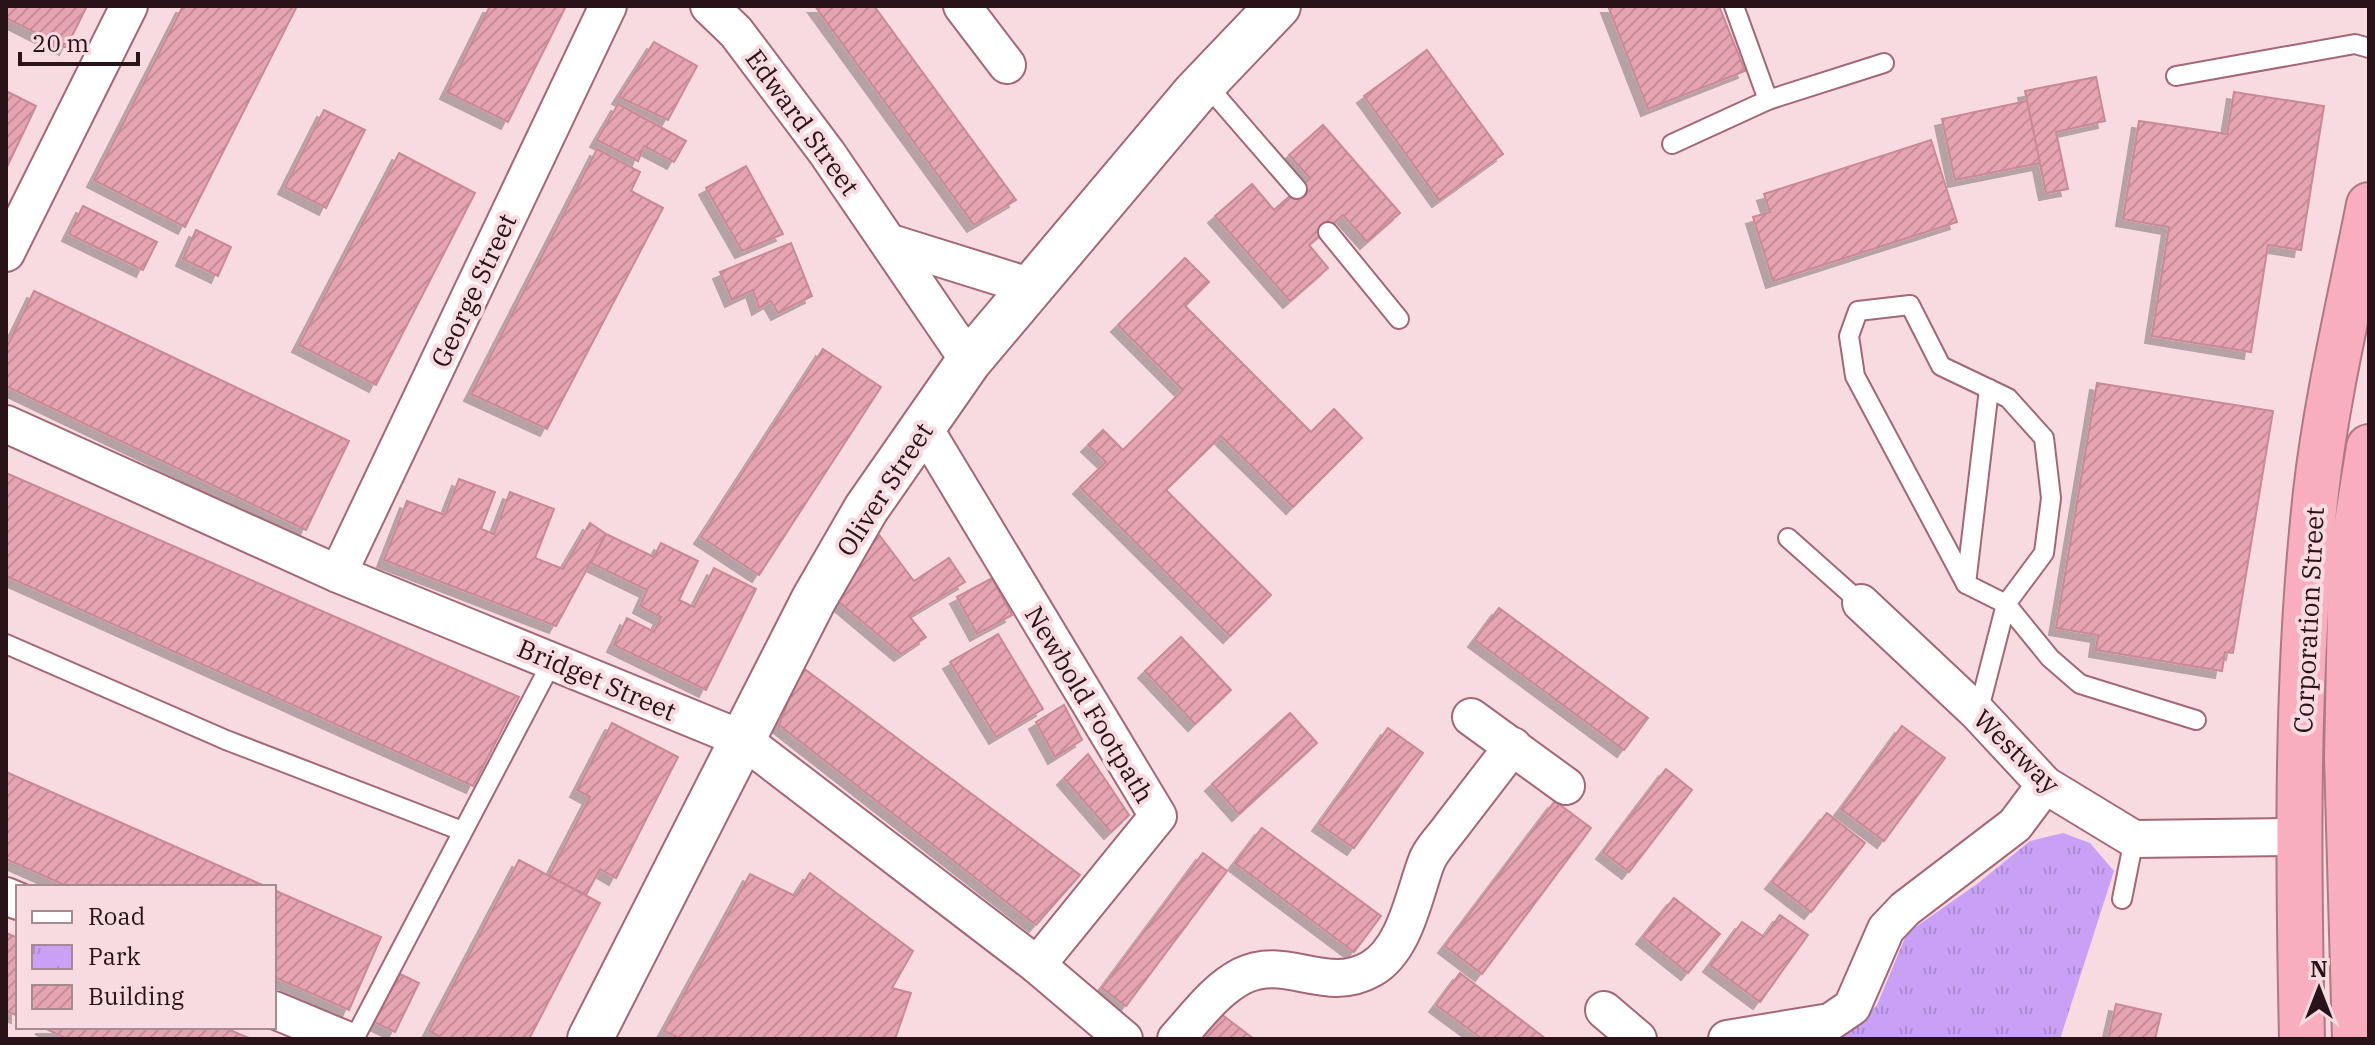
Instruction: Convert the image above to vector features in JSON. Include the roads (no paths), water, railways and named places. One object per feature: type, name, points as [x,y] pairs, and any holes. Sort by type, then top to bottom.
[{"type":"highway","name":"Corporation Street","points":[[2302,1039],[2297,837],[2307,581],[2331,387],[2360,294],[2369,205]]},
{"type":"highway","name":"Corporation Street","points":[[2355,1039],[2348,696],[2351,560],[2369,447]]},
{"type":"street","points":[[6,253],[129,6]]},
{"type":"street","name":"George Street","points":[[338,574],[608,6]]},
{"type":"street","name":"Edward Street","points":[[709,6],[736,32],[891,243],[969,361]]},
{"type":"street","points":[[962,6],[1007,65]]},
{"type":"street","name":"Oliver Street","points":[[590,1039],[814,599],[866,509],[969,361],[1205,83],[1278,6]]},
{"type":"street","points":[[891,243],[1032,287]]},
{"type":"street","name":"Bridget Street","points":[[6,424],[338,574],[742,739],[1037,965],[1124,1039]]},
{"type":"street","name":"Newbold Footpath","points":[[924,428],[1158,816],[1037,965]]},
{"type":"street","name":"Westway","points":[[1861,603],[1978,713],[2045,785],[2134,839]]},
{"type":"street","points":[[1471,717],[1566,786]]},
{"type":"street","points":[[1176,1039],[1223,988],[1245,975],[1287,968],[1328,980],[1349,978],[1374,968],[1398,938],[1415,905],[1426,860],[1513,746]]},
{"type":"street","points":[[1727,1039],[1830,1022],[1852,1007],[1886,929],[1905,909],[2015,825],[2045,785]]},
{"type":"street","points":[[2134,839],[2297,837]]},
{"type":"street","points":[[1604,1010],[1638,1039]]},
{"type":"street","points":[[276,1011],[344,1039]]},
{"type":"lane","points":[[1734,6],[1768,100]]},
{"type":"lane","points":[[2176,76],[2355,44],[2369,48]]},
{"type":"lane","points":[[1672,144],[1768,100],[1884,63]]},
{"type":"lane","points":[[1205,83],[1297,189]]},
{"type":"lane","points":[[1328,232],[1399,319]]},
{"type":"lane","points":[[1978,713],[2006,604],[2044,553],[2051,498],[2044,438],[2008,398],[1941,366],[1910,305],[1858,311],[1849,336],[1855,376],[1966,584],[2006,604],[2050,658],[2080,684],[2196,720]]},
{"type":"lane","points":[[1966,584],[1989,389]]},
{"type":"lane","points":[[1788,538],[1861,603]]},
{"type":"lane","points":[[6,644],[226,740],[462,831]]},
{"type":"lane","points":[[354,1039],[553,660]]},
{"type":"lane","points":[[2122,899],[2134,839]]}]
